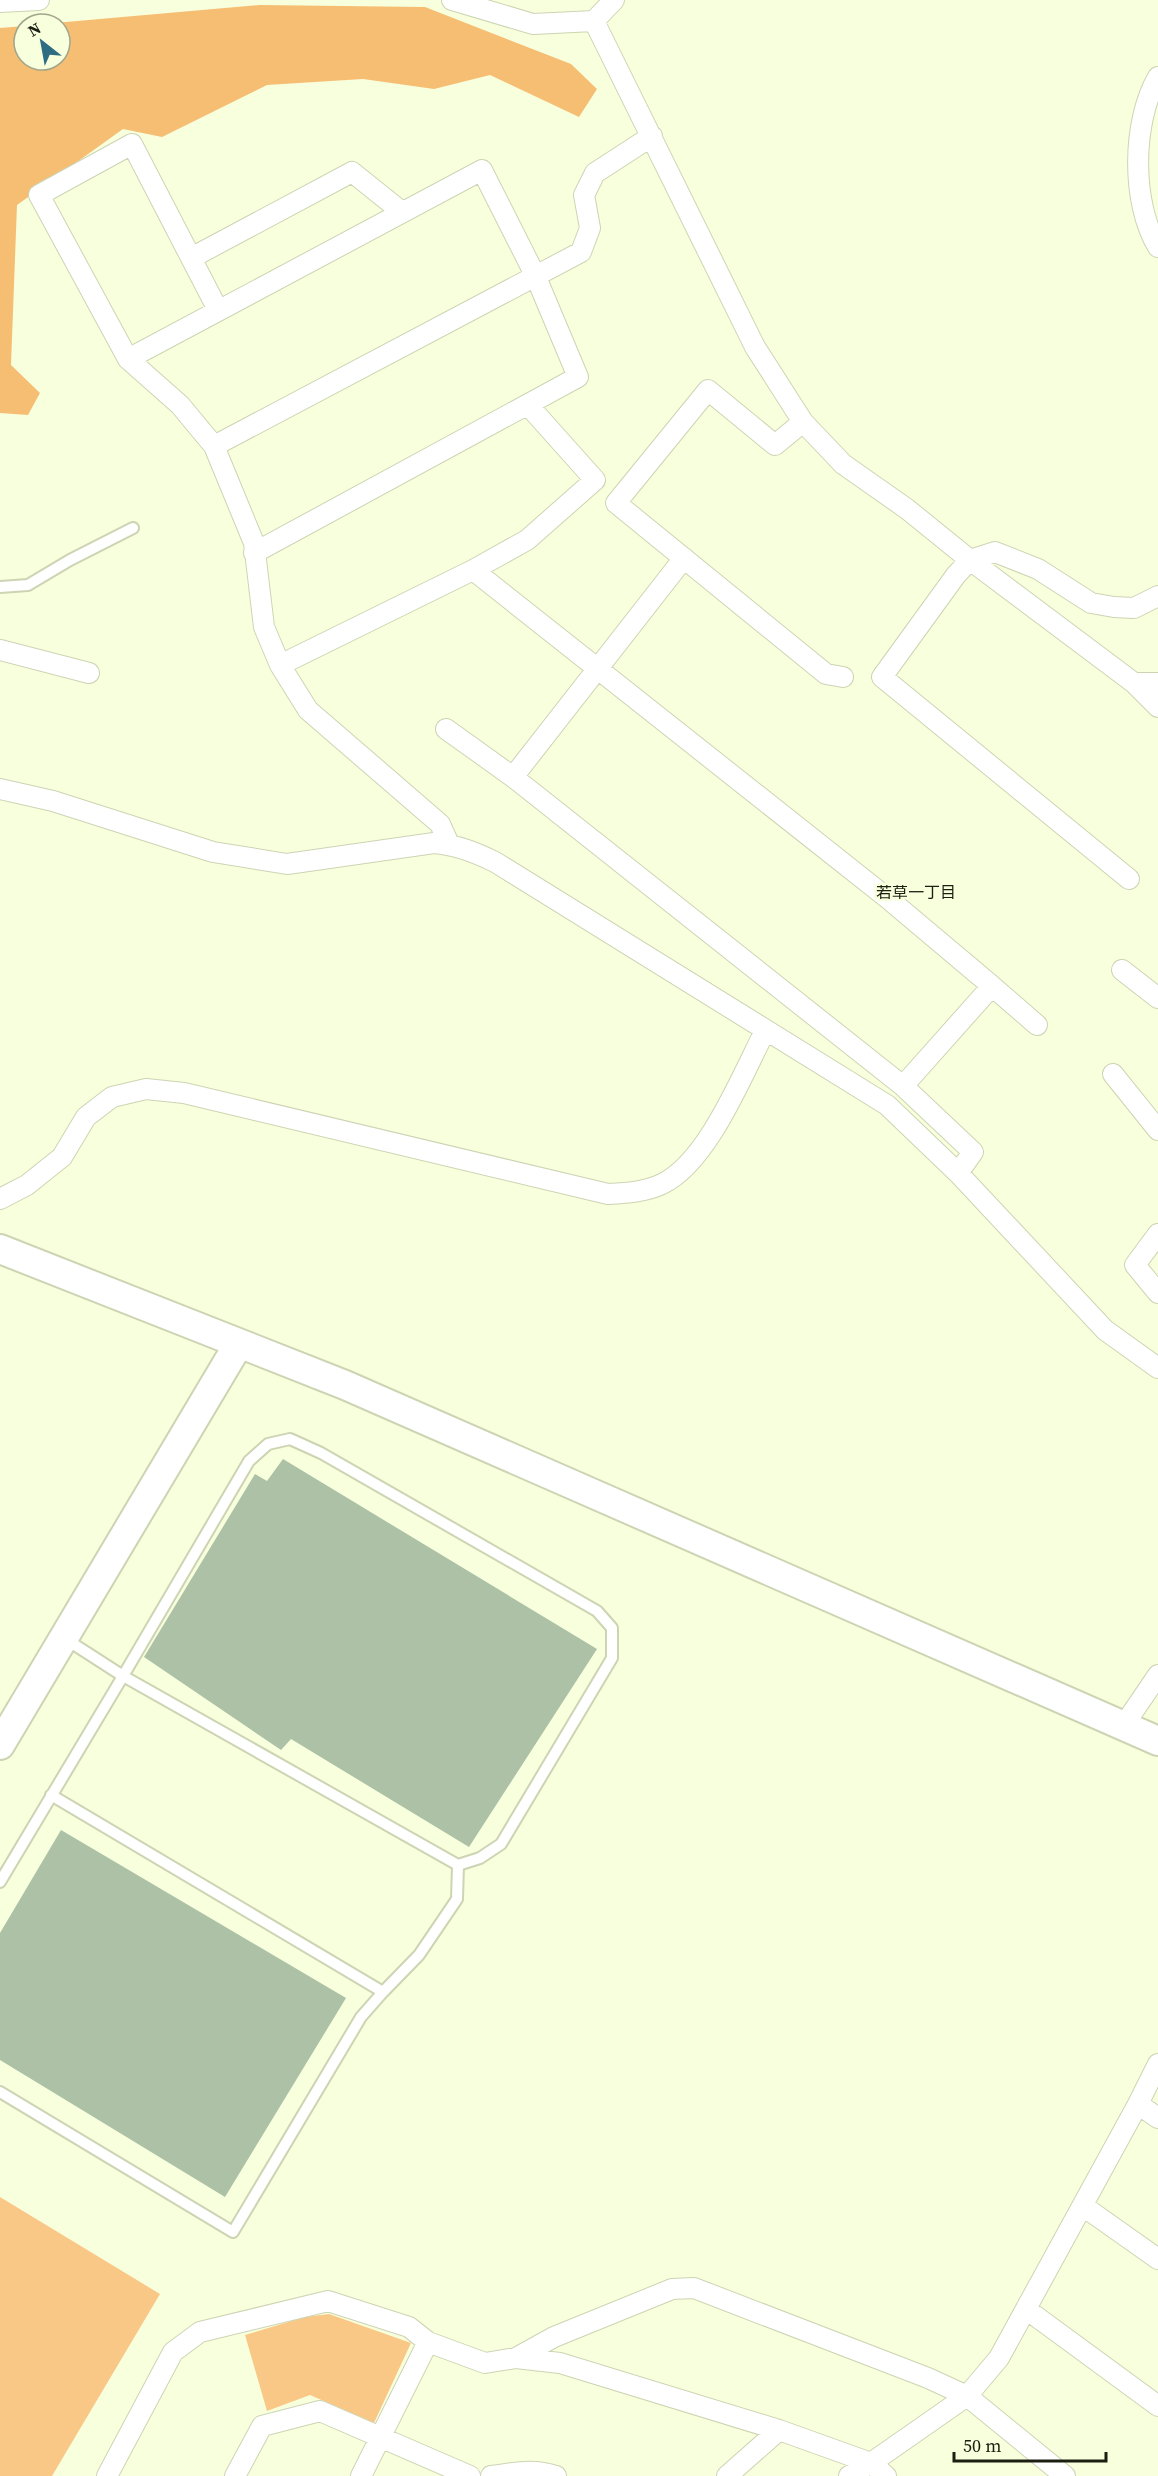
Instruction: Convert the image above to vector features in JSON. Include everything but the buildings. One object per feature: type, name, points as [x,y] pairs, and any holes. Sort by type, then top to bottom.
[{"type":"street","points":[[0,2],[39,0]]},
{"type":"street","points":[[452,0],[533,24],[594,21],[614,0]]},
{"type":"street","points":[[594,21],[755,347],[803,423],[843,464],[907,509],[970,560],[1134,683],[1158,707]]},
{"type":"street","points":[[1158,77],[1150,90],[1138,142],[1140,190],[1153,239],[1158,247]]},
{"type":"street","points":[[214,446],[581,252],[590,228],[584,195],[595,173],[652,136]]},
{"type":"street","points":[[218,310],[132,144],[39,195],[128,359],[180,405],[214,446],[254,543],[264,627],[280,665],[308,710],[440,825],[450,844]]},
{"type":"street","points":[[128,359],[482,170],[536,276],[578,377],[254,553]]},
{"type":"street","points":[[191,258],[352,172],[402,212]]},
{"type":"street","points":[[803,423],[775,444],[708,390],[616,503],[826,674],[843,677]]},
{"type":"street","points":[[280,665],[473,570],[527,540],[595,480],[528,405]]},
{"type":"street","points":[[1129,879],[882,677],[956,575],[970,560],[995,552],[1038,569],[1091,603],[1134,608],[1158,596]]},
{"type":"street","points":[[513,777],[684,558]]},
{"type":"street","points":[[473,570],[891,901],[1037,1025]]},
{"type":"street","points":[[0,650],[89,673]]},
{"type":"street","points":[[1134,683],[1158,682]]},
{"type":"street","points":[[446,729],[513,777],[903,1086],[973,1152],[958,1173]]},
{"type":"street","points":[[0,789],[53,801],[213,852],[287,864],[434,843],[470,849],[495,862],[887,1105],[958,1173],[1105,1330],[1158,1368]]},
{"type":"street","points":[[1122,970],[1158,998]]},
{"type":"street","points":[[903,1086],[992,986]]},
{"type":"street","points":[[0,1199],[27,1185],[62,1157],[86,1117],[112,1097],[146,1089],[184,1093],[608,1194],[636,1192],[663,1183],[692,1162],[715,1127],[765,1031]]},
{"type":"street","points":[[1113,1074],[1158,1130]]},
{"type":"street","points":[[1158,1234],[1136,1264],[1158,1293]]},
{"type":"street","points":[[0,1249],[238,1345],[345,1385],[1158,1741]]},
{"type":"street","points":[[0,1745],[238,1345]]},
{"type":"street","points":[[1124,1725],[1158,1675]]},
{"type":"street","points":[[849,2476],[879,2470],[967,2396],[999,2358],[1158,2064]]},
{"type":"street","points":[[1138,2104],[1158,2118]]},
{"type":"street","points":[[1083,2206],[1158,2259]]},
{"type":"street","points":[[516,2358],[554,2337],[672,2289],[694,2288],[928,2378],[967,2396],[1065,2476]]},
{"type":"street","points":[[106,2476],[174,2352],[200,2332],[328,2301],[409,2327],[428,2342],[485,2363],[516,2358],[560,2362],[779,2430],[879,2470]]},
{"type":"street","points":[[1026,2309],[1158,2406]]},
{"type":"street","points":[[361,2476],[428,2342]]},
{"type":"street","points":[[235,2476],[262,2426],[320,2411],[470,2476]]},
{"type":"street","points":[[727,2476],[779,2430]]},
{"type":"street","points":[[491,2476],[525,2470],[541,2471],[556,2476]]},
{"type":"lane","points":[[0,587],[28,585],[70,560],[134,528]]},
{"type":"lane","points":[[0,1882],[123,1676],[249,1461],[268,1444],[290,1439],[321,1453],[597,1611],[612,1628],[612,1658],[501,1844],[480,1858],[458,1864],[123,1676],[63,1638]]},
{"type":"lane","points":[[51,1795],[383,1992]]},
{"type":"lane","points":[[0,2092],[233,2232],[361,2017],[419,1954],[457,1899],[458,1864]]},
{"type":"shaded area","points":[[260,5],[425,7],[571,64],[597,89],[579,117],[490,75],[434,89],[363,79],[267,85],[162,137],[123,129],[17,205],[11,365],[40,393],[28,415],[0,413],[0,28],[12,27],[12,72],[72,72],[72,21]]},
{"type":"shaded area","points":[[0,2197],[160,2294],[52,2476],[0,2476]]},
{"type":"shaded area","points":[[329,2314],[411,2343],[374,2423],[310,2395],[267,2411],[245,2335],[305,2317]]},
{"type":"district","name":"若草一丁目","points":[[916,892]]}]
